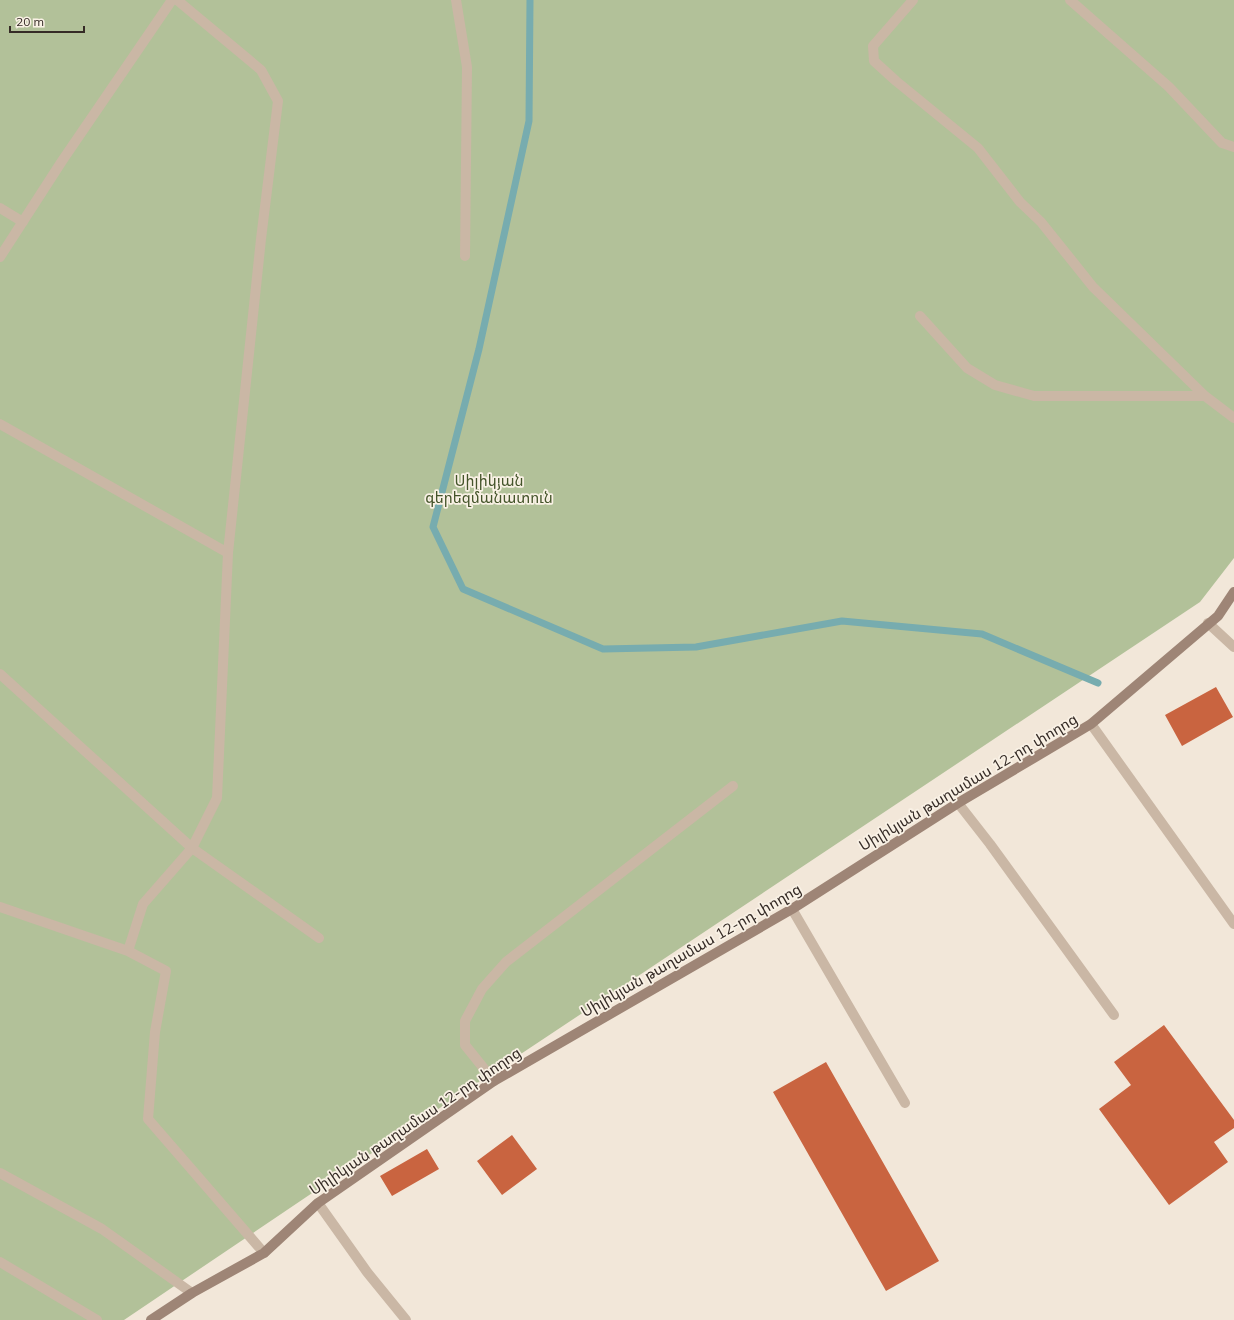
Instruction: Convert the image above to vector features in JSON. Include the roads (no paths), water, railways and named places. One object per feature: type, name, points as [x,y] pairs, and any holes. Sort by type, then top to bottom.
[{"type":"main road","name":"Սիլիկյան թաղամաս 12-րդ փողոց","points":[[152,1320],[192,1293],[264,1253],[318,1203],[494,1081],[792,909],[958,804],[1091,724],[1218,616],[1234,592]]},
{"type":"street","points":[[0,257],[62,161],[172,0]]},
{"type":"street","points":[[128,951],[143,904],[192,848],[217,798],[228,553],[260,247],[278,101],[261,70],[178,0]]},
{"type":"street","points":[[456,0],[467,67],[465,256]]},
{"type":"street","points":[[913,0],[873,46],[874,61],[896,81],[978,148],[1020,202],[1041,222],[1094,287],[1205,396],[1234,418]]},
{"type":"street","points":[[1070,0],[1169,87],[1222,143],[1234,147]]},
{"type":"street","points":[[0,208],[23,222]]},
{"type":"street","points":[[920,316],[967,368],[995,384],[1034,396],[1205,396]]},
{"type":"street","points":[[0,424],[228,553]]},
{"type":"street","points":[[1208,623],[1234,647]]},
{"type":"street","points":[[0,674],[192,848],[319,938]]},
{"type":"street","points":[[1091,724],[1234,924]]},
{"type":"street","points":[[494,1081],[465,1045],[464,1022],[482,988],[506,962],[733,786]]},
{"type":"street","points":[[958,804],[990,844],[1114,1015]]},
{"type":"street","points":[[0,907],[128,951],[166,971],[155,1032],[148,1119],[264,1253]]},
{"type":"street","points":[[792,909],[905,1103]]},
{"type":"street","points":[[0,1173],[102,1229],[192,1293]]},
{"type":"street","points":[[318,1203],[367,1272],[406,1320]]},
{"type":"street","points":[[0,1262],[97,1320]]},
{"type":"waterway","points":[[530,0],[529,121],[479,349],[433,527],[463,589],[603,649],[696,647],[842,621],[982,634],[1098,683]]},
{"type":"park label","name":"Սիլիկյան գերեզմանատուն","points":[[489,488]]}]
